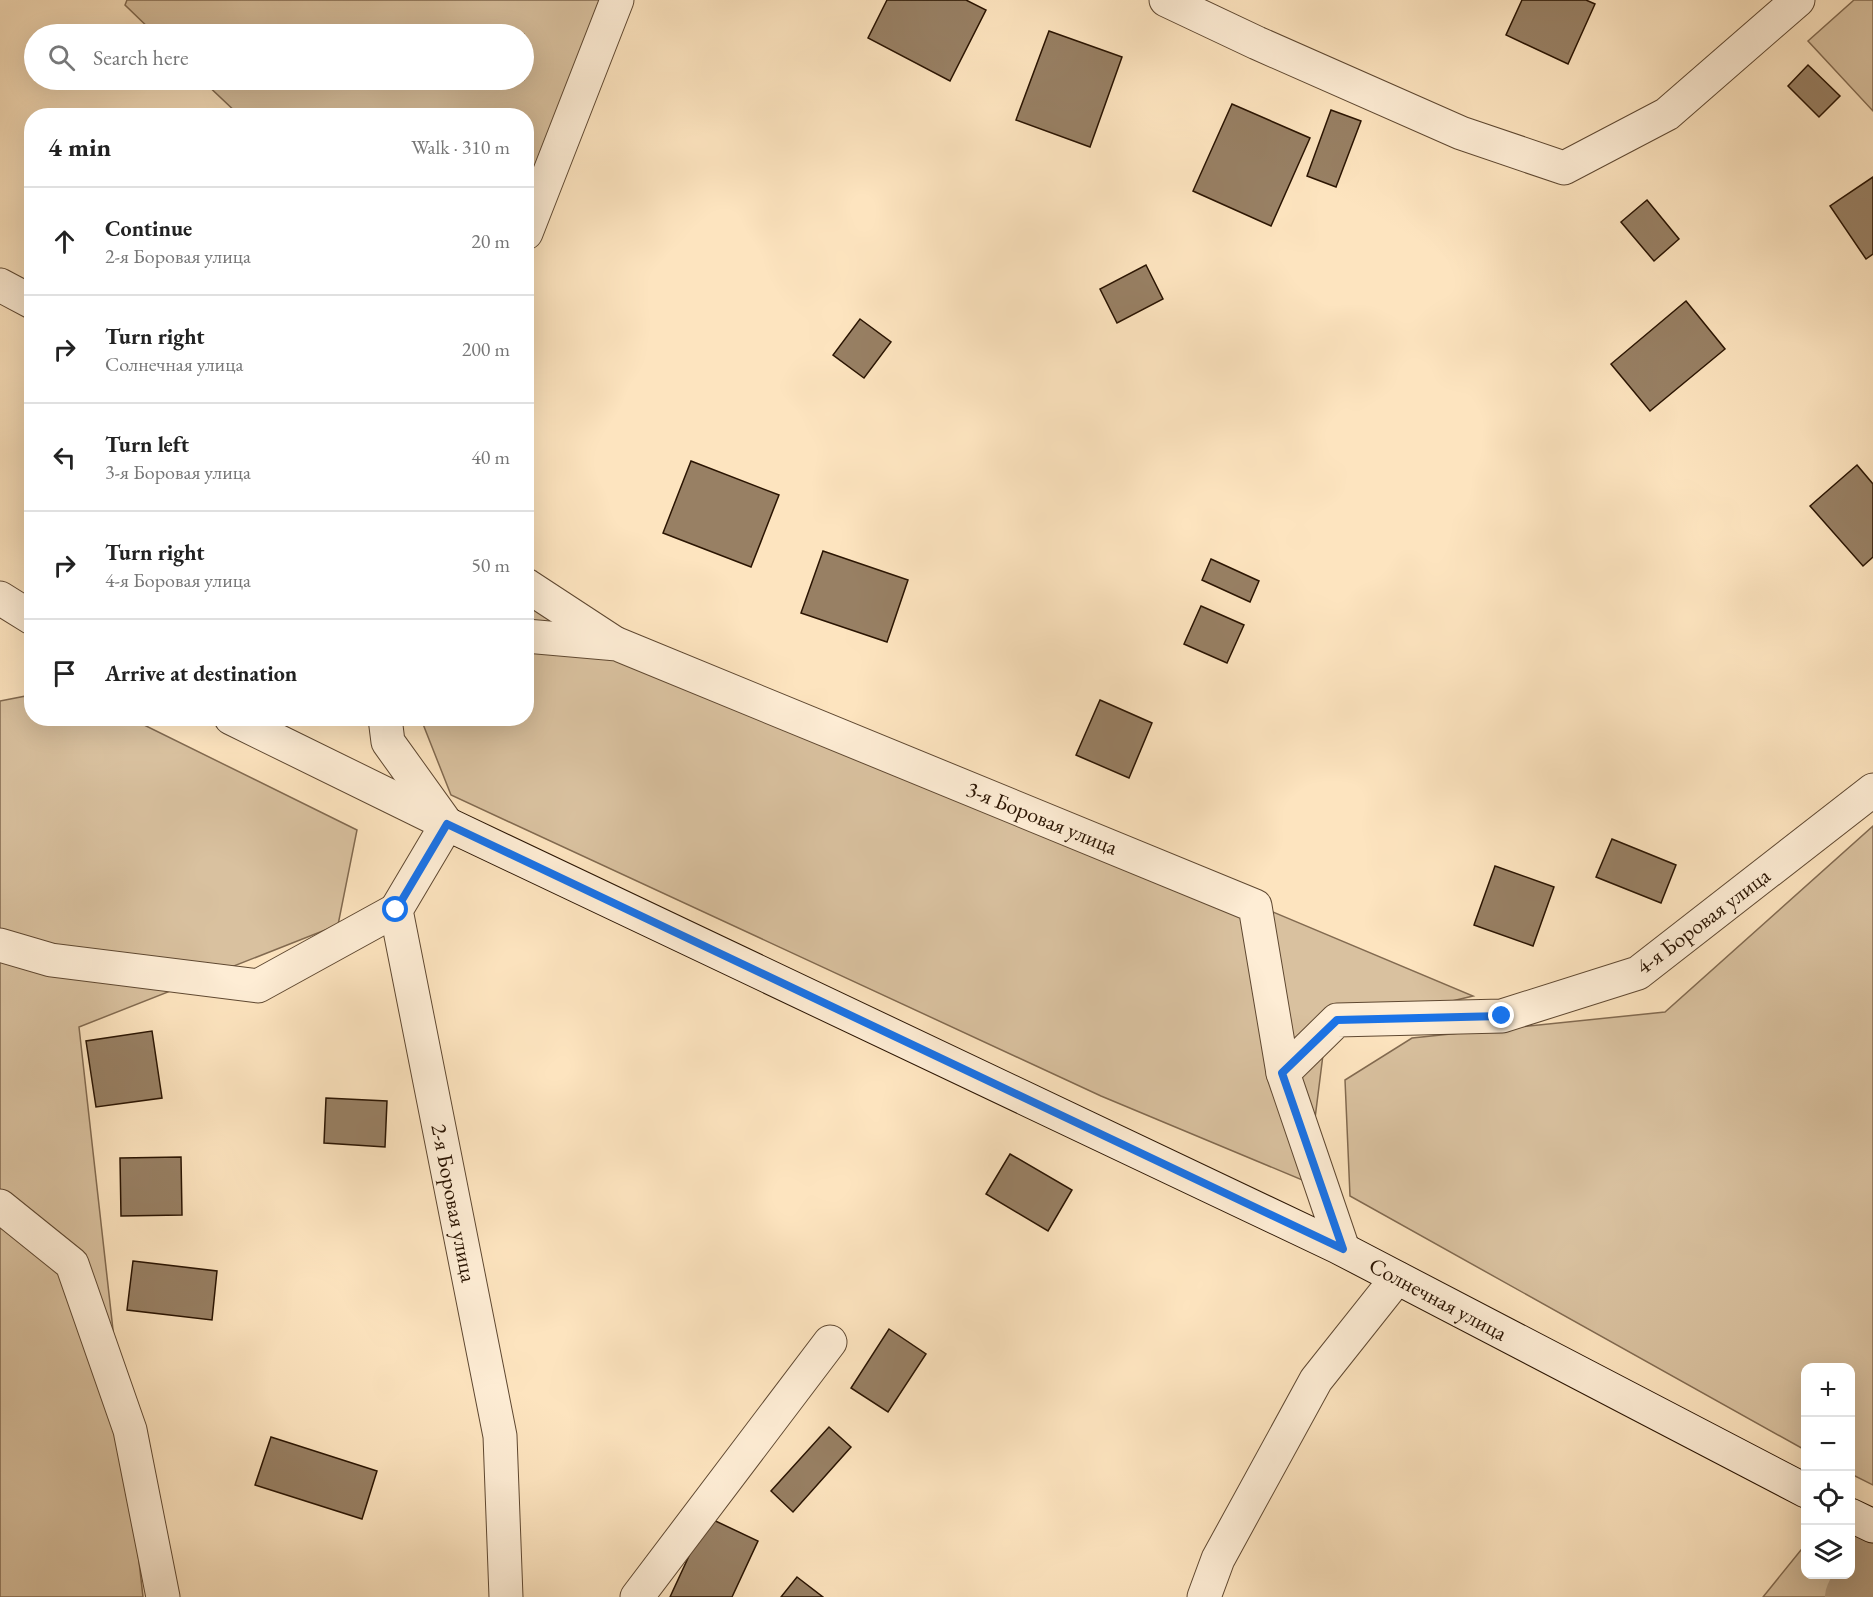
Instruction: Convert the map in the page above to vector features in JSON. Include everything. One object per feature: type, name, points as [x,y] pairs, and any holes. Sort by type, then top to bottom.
[{"type":"street","points":[[534,213],[617,0]]},
{"type":"street","points":[[1166,0],[1461,133],[1564,168],[1667,114],[1798,0]]},
{"type":"street","points":[[0,285],[24,298]]},
{"type":"street","points":[[534,590],[617,644]]},
{"type":"street","points":[[0,598],[24,613]]},
{"type":"street","name":"3-я Боровая улица","points":[[534,637],[617,644],[1255,906],[1282,1073],[1343,1249]]},
{"type":"street","name":"Солнечная улица","points":[[247,726],[447,824],[1343,1249],[1801,1488]]},
{"type":"street","points":[[0,945],[51,960],[258,986],[396,910],[447,824],[388,742],[386,726]]},
{"type":"street","name":"4-я Боровая улица","points":[[1282,1073],[1337,1020],[1502,1016],[1638,973],[1873,790]]},
{"type":"street","name":"2-я Боровая улица","points":[[396,910],[500,1436],[506,1597]]},
{"type":"street","points":[[0,1206],[72,1264],[130,1430],[163,1597]]},
{"type":"street","points":[[1204,1597],[1218,1559],[1316,1380],[1397,1278]]},
{"type":"street","points":[[637,1597],[830,1342]]},
{"type":"street","points":[[1855,1517],[1873,1526]]},
{"type":"shaded area","points":[[127,0],[604,0],[534,187],[534,108],[232,108],[213,90],[534,90],[534,24],[145,24],[125,5]]},
{"type":"shaded area","points":[[1854,0],[1873,0],[1873,111],[1808,41]]},
{"type":"shaded area","points":[[534,602],[1473,996],[1326,1031],[1307,1182],[1101,1096],[451,795],[424,726],[534,726]]},
{"type":"shaded area","points":[[24,696],[24,726],[146,726],[357,830],[338,925],[79,1027],[143,1597],[0,1597],[0,701]]},
{"type":"shaded area","points":[[1873,826],[1873,1485],[1855,1476],[1855,1363],[1801,1363],[1801,1448],[1350,1196],[1345,1080],[1412,1038],[1665,1012]]},
{"type":"shaded area","points":[[1855,1541],[1873,1552],[1873,1597],[1763,1597],[1801,1550],[1801,1579],[1855,1579]]},
{"type":"building","points":[[887,0],[966,0],[986,10],[950,81],[868,38]]},
{"type":"building","points":[[1522,0],[1586,0],[1595,4],[1568,64],[1506,35]]},
{"type":"building","points":[[1049,31],[1122,57],[1090,147],[1016,120]]},
{"type":"building","points":[[1808,65],[1840,96],[1819,117],[1788,86]]},
{"type":"building","points":[[1232,104],[1310,138],[1271,226],[1193,191]]},
{"type":"building","points":[[1331,110],[1361,121],[1336,187],[1307,176]]},
{"type":"building","points":[[1873,177],[1873,254],[1866,259],[1830,206]]},
{"type":"building","points":[[1647,200],[1679,239],[1654,261],[1621,222]]},
{"type":"building","points":[[1146,265],[1163,299],[1117,323],[1100,289]]},
{"type":"building","points":[[1686,301],[1725,349],[1650,411],[1611,364]]},
{"type":"building","points":[[860,319],[891,342],[864,378],[833,355]]},
{"type":"building","points":[[691,461],[779,495],[751,567],[663,533]]},
{"type":"building","points":[[1857,465],[1873,484],[1873,557],[1863,566],[1810,506]]},
{"type":"building","points":[[823,551],[908,580],[887,642],[801,613]]},
{"type":"building","points":[[1211,559],[1259,581],[1250,602],[1202,580]]},
{"type":"building","points":[[1201,606],[1244,625],[1227,663],[1184,644]]},
{"type":"building","points":[[1100,700],[1152,723],[1129,778],[1076,755]]},
{"type":"building","points":[[1612,839],[1676,865],[1661,903],[1596,877]]},
{"type":"building","points":[[1495,866],[1554,887],[1533,946],[1474,925]]},
{"type":"building","points":[[152,1031],[162,1098],[96,1107],[86,1041]]},
{"type":"building","points":[[326,1098],[387,1101],[385,1147],[324,1143]]},
{"type":"building","points":[[1010,1154],[1072,1190],[1048,1231],[986,1194]]},
{"type":"building","points":[[181,1157],[182,1215],[121,1216],[120,1158]]},
{"type":"building","points":[[133,1261],[217,1271],[212,1320],[127,1310]]},
{"type":"building","points":[[889,1329],[926,1354],[888,1412],[851,1388]]},
{"type":"building","points":[[829,1427],[851,1447],[793,1512],[771,1491]]},
{"type":"building","points":[[271,1437],[377,1471],[362,1519],[255,1485]]},
{"type":"building","points":[[707,1517],[758,1541],[732,1597],[670,1597]]},
{"type":"building","points":[[797,1577],[823,1597],[781,1597]]},
{"type":"waterway","points":[[1855,1597],[1873,1558]]},
{"type":"route","points":[[396,910],[447,824],[1343,1249],[1282,1073],[1337,1020],[1502,1016]]}]
